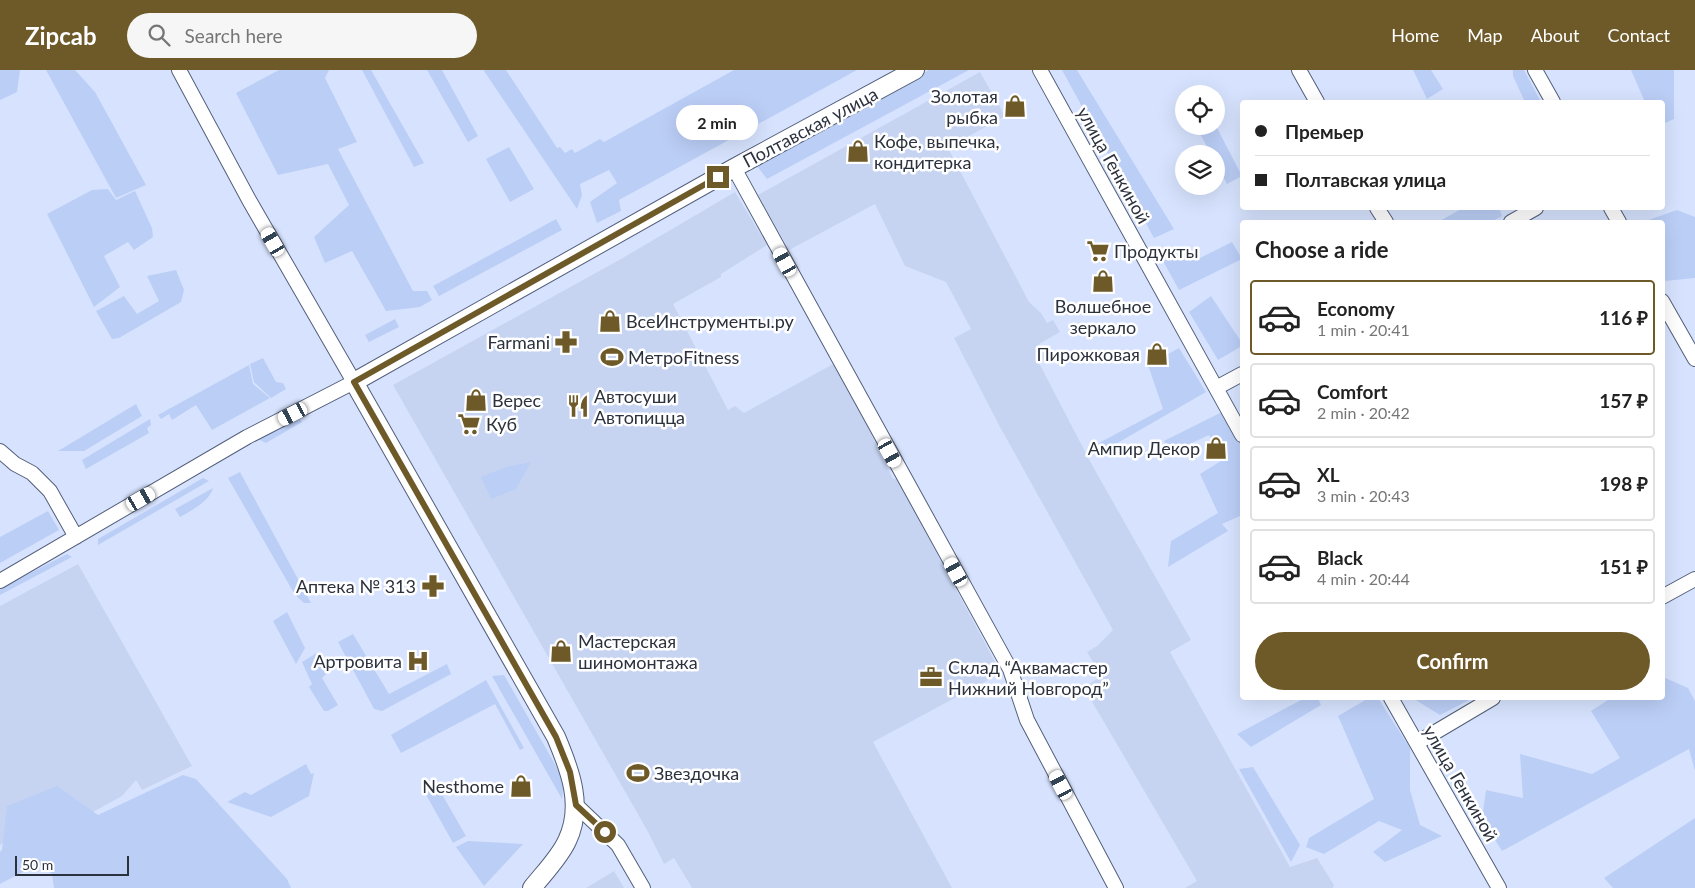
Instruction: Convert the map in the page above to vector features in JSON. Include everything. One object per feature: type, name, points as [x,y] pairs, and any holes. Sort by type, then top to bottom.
[{"type":"street","points":[[179,70],[249,200],[556,737],[570,772],[576,805],[574,819],[567,841],[557,857],[532,888]]},
{"type":"street","name":"Полтавская улица","points":[[0,581],[247,437],[354,382],[734,168],[915,70]]},
{"type":"street","name":"улица Генкиной","points":[[1040,70],[1240,431]]},
{"type":"street","points":[[1299,70],[1316,100]]},
{"type":"street","points":[[1535,70],[1552,100]]},
{"type":"street","points":[[734,168],[1010,669],[1026,720],[1116,888]]},
{"type":"street","points":[[1515,220],[1532,210]]},
{"type":"street","points":[[1665,306],[1695,359]]},
{"type":"street","points":[[1216,388],[1240,375]]},
{"type":"street","points":[[0,451],[15,464],[32,473],[50,490],[76,537]]},
{"type":"street","points":[[1665,595],[1695,579]]},
{"type":"street","name":"улица Генкиной","points":[[1392,700],[1499,888]]},
{"type":"street","points":[[1417,743],[1490,700]]},
{"type":"street","points":[[576,805],[618,845],[643,888]]},
{"type":"shaded area","points":[[0,70],[20,70],[17,92],[0,100]]},
{"type":"shaded area","points":[[46,70],[75,70],[95,92],[146,185],[116,198]]},
{"type":"shaded area","points":[[279,70],[329,70],[325,78],[357,142],[338,149],[413,291],[427,291],[432,300],[420,307],[386,311],[352,251],[325,263],[314,237],[349,205],[328,164],[278,175],[236,93]]},
{"type":"shaded area","points":[[362,70],[371,70],[424,163],[414,167]]},
{"type":"shaded area","points":[[427,70],[442,70],[478,136],[468,142]]},
{"type":"shaded area","points":[[485,70],[506,70],[557,148],[560,147],[565,153],[572,149],[575,153],[600,139],[604,142],[734,70],[857,70],[619,200],[621,211],[597,223],[590,202],[617,183],[609,170],[580,184],[582,195],[577,209]]},
{"type":"shaded area","points":[[929,70],[969,70],[767,179],[757,166]]},
{"type":"shaded area","points":[[1062,70],[1077,70],[1174,229],[1154,238]]},
{"type":"shaded area","points":[[1413,70],[1431,70],[1443,89],[1427,99]]},
{"type":"shaded area","points":[[1513,70],[1524,70],[1540,100],[1524,100],[1513,76]]},
{"type":"shaded area","points":[[1631,70],[1674,70],[1674,119],[1665,123],[1665,100],[1644,100]]},
{"type":"shaded area","points":[[980,72],[1005,116],[948,148],[1029,302],[1041,313],[1047,323],[1053,320],[1060,332],[1039,344],[1046,358],[1039,363],[1091,463],[1191,640],[1170,652],[1290,867],[1317,858],[1334,885],[1333,888],[1185,888],[1197,881],[1084,688],[1098,678],[1099,672],[1087,652],[1097,646],[1113,630],[1000,427],[954,338],[971,329],[946,282],[905,266],[875,204],[789,250],[758,195]]},
{"type":"shaded area","points":[[1201,135],[1221,135],[1240,172],[1240,177],[1227,184],[1225,180],[1225,145],[1206,145]]},
{"type":"shaded area","points":[[509,147],[534,189],[510,202],[486,159]]},
{"type":"shaded area","points":[[108,189],[116,200],[135,191],[152,228],[153,237],[134,250],[128,242],[104,256],[120,287],[94,307],[47,214],[92,190]]},
{"type":"shaded area","points":[[735,192],[767,245],[721,274],[721,277],[673,304],[728,410],[735,406],[744,413],[835,363],[859,407],[877,449],[893,479],[897,479],[1001,673],[873,742],[952,888],[692,888],[674,858],[664,864],[647,830],[393,385],[621,259]]},
{"type":"shaded area","points":[[1459,210],[1500,210],[1502,216],[1495,220],[1442,220]]},
{"type":"shaded area","points":[[1677,210],[1695,217],[1695,278],[1665,281],[1665,220],[1649,220]]},
{"type":"shaded area","points":[[556,219],[562,230],[439,296],[433,286]]},
{"type":"shaded area","points":[[1232,242],[1240,256],[1240,260],[1179,290],[1163,261],[1186,250],[1196,260]]},
{"type":"shaded area","points":[[176,270],[184,290],[181,302],[119,338],[112,339],[96,311],[124,296],[137,314],[159,301],[147,276]]},
{"type":"shaded area","points":[[1211,296],[1240,340],[1240,347],[1218,360],[1189,312]]},
{"type":"shaded area","points":[[395,319],[399,327],[369,342],[365,335]]},
{"type":"shaded area","points":[[1179,348],[1206,392],[1100,453],[1097,444],[1163,409],[1148,365]]},
{"type":"shaded area","points":[[263,358],[276,382],[283,383],[286,389],[271,398],[254,382],[250,364]]},
{"type":"shaded area","points":[[249,365],[253,384],[270,398],[212,430],[196,405],[172,420],[169,414],[161,419],[158,415]]},
{"type":"shaded area","points":[[136,404],[142,416],[84,451],[58,451]]},
{"type":"shaded area","points":[[1224,411],[1240,439],[1240,516],[1222,524],[1228,531],[1168,567],[1171,541],[1218,513],[1200,474],[1224,459],[1209,435],[1172,452],[1164,441]]},
{"type":"shaded area","points":[[296,414],[302,422],[266,443],[254,437]]},
{"type":"shaded area","points":[[150,419],[151,425],[147,428],[149,433],[86,469],[82,460]]},
{"type":"shaded area","points":[[531,462],[516,489],[491,499],[481,477],[506,467]]},
{"type":"shaded area","points":[[240,472],[311,603],[304,603],[295,595],[228,478]]},
{"type":"shaded area","points":[[203,478],[209,481],[98,545],[98,539]]},
{"type":"shaded area","points":[[213,488],[204,501],[180,517],[175,509]]},
{"type":"shaded area","points":[[48,511],[59,530],[0,563],[0,537]]},
{"type":"shaded area","points":[[67,554],[72,557],[0,595],[0,589]]},
{"type":"shaded area","points":[[78,564],[192,766],[142,790],[136,780],[122,796],[35,844],[27,829],[0,845],[0,606]]},
{"type":"shaded area","points":[[287,612],[305,648],[296,664],[273,621]]},
{"type":"shaded area","points":[[353,634],[389,694],[447,664],[451,674],[382,711],[374,709],[338,642]]},
{"type":"shaded area","points":[[317,653],[327,673],[322,678],[338,705],[328,711],[324,711],[309,687],[312,684],[302,662]]},
{"type":"shaded area","points":[[504,675],[564,780],[562,799],[492,676]]},
{"type":"shaded area","points":[[1665,678],[1688,688],[1695,701],[1695,771],[1689,749],[1502,851],[1482,819],[1486,790],[1523,798],[1520,754],[1592,774],[1620,758],[1591,711],[1608,700],[1665,700]]},
{"type":"shaded area","points":[[486,680],[524,748],[520,750],[495,704],[401,753],[391,735]]},
{"type":"shaded area","points":[[1301,700],[1319,700],[1321,705],[1251,747],[1237,734]]},
{"type":"shaded area","points":[[1366,700],[1379,700],[1410,748],[1410,790],[1420,825],[1442,836],[1385,862],[1373,852],[1402,830],[1379,821],[1324,854],[1306,847],[1309,838],[1374,799],[1338,716]]},
{"type":"shaded area","points":[[1416,700],[1469,700],[1440,715]]},
{"type":"shaded area","points":[[306,764],[311,774],[314,773],[309,796],[271,817],[227,802],[245,792],[251,795]]},
{"type":"shaded area","points":[[1253,767],[1300,845],[1291,862],[1239,769]]},
{"type":"shaded area","points":[[183,775],[196,779],[287,879],[291,888],[54,888],[52,874],[38,864],[0,884],[0,852],[2,850],[7,806],[57,786],[98,815]]},
{"type":"shaded area","points":[[436,784],[466,836],[453,843],[424,791]]},
{"type":"shaded area","points":[[1695,818],[1695,888],[1613,888],[1604,878]]},
{"type":"shaded area","points":[[468,841],[523,844],[484,886],[456,847]]},
{"type":"shaded area","points":[[614,871],[624,888],[586,888]]},
{"type":"place","name":"Золотая рыбка","points":[[1015,106]]},
{"type":"place","name":"Кофе, выпечка, кондитерка","points":[[858,151]]},
{"type":"place","name":"Продукты","points":[[1098,251]]},
{"type":"place","name":"Волшебное зеркало","points":[[1103,281]]},
{"type":"place","name":"ВсеИнструменты.ру","points":[[610,321]]},
{"type":"place","name":"Farmani","points":[[566,342]]},
{"type":"place","name":"Пирожковая","points":[[1157,354]]},
{"type":"place","name":"МетроFitness","points":[[612,357]]},
{"type":"place","name":"Верес","points":[[476,400]]},
{"type":"place","name":"Автосуши Автопицца","points":[[578,406]]},
{"type":"place","name":"Куб","points":[[469,424]]},
{"type":"place","name":"Ампир Декор","points":[[1216,448]]},
{"type":"place","name":"Аптека № 313","points":[[433,586]]},
{"type":"place","name":"Мастерская шиномонтажа","points":[[561,651]]},
{"type":"place","name":"Артровита","points":[[418,661]]},
{"type":"place","name":"Склад “Аквамастер Нижний Новгород”","points":[[931,677]]},
{"type":"place","name":"Звездочка","points":[[638,773]]},
{"type":"place","name":"Nesthome","points":[[521,786]]},
{"type":"route","points":[[605,832],[576,805],[570,772],[556,737],[354,382],[718,177]]}]
